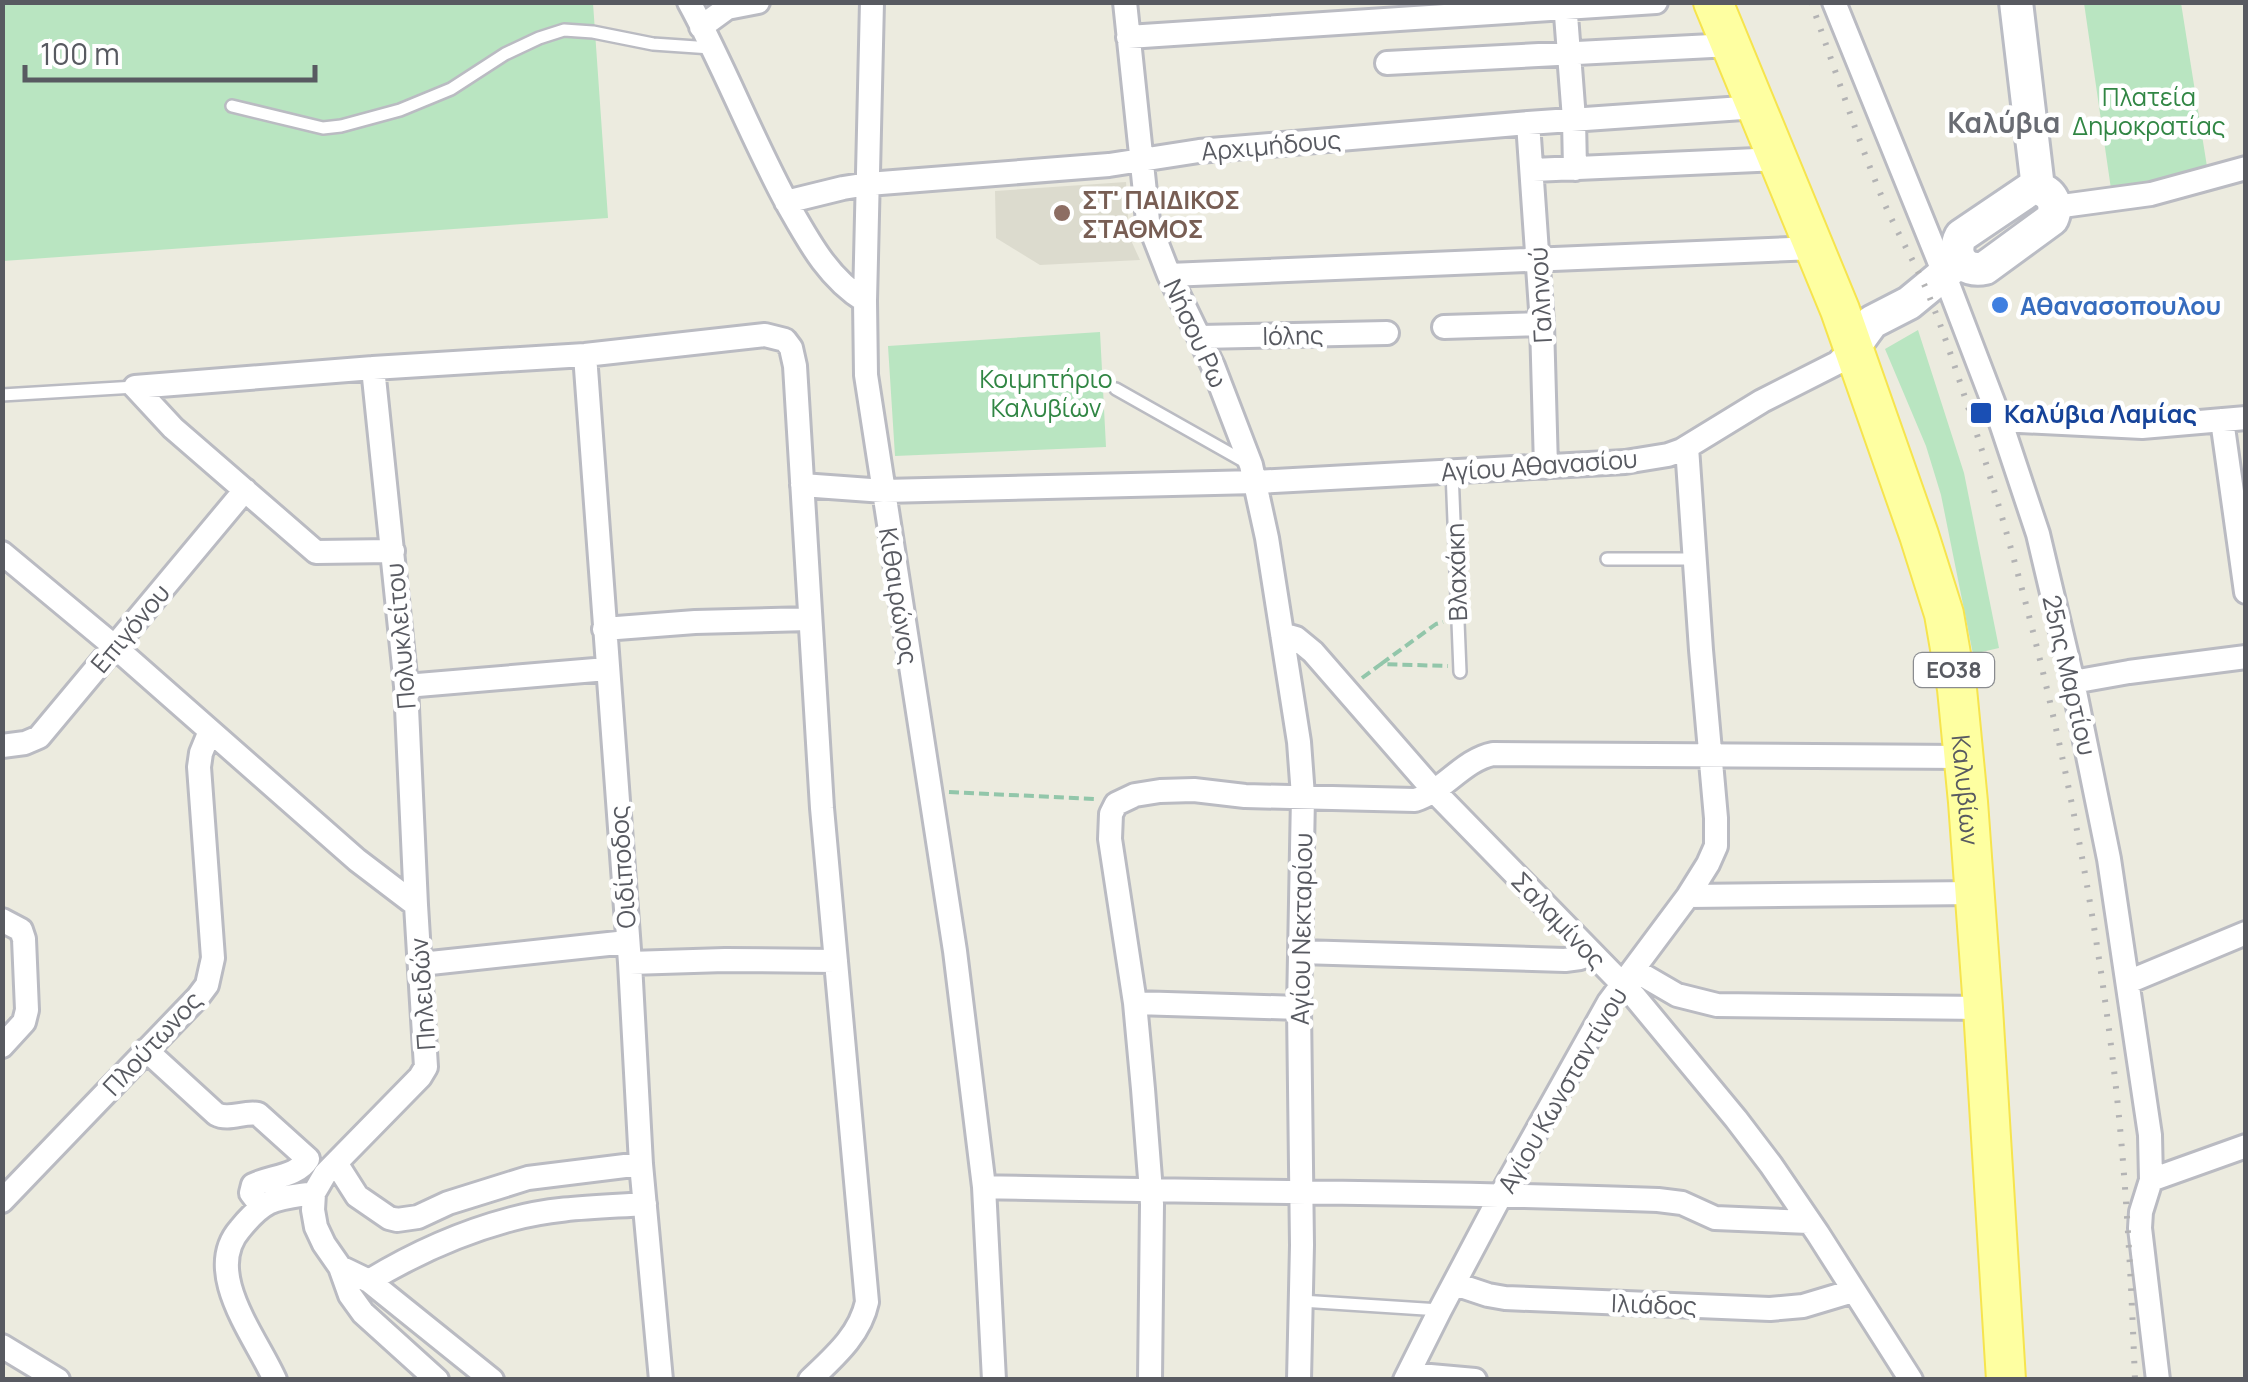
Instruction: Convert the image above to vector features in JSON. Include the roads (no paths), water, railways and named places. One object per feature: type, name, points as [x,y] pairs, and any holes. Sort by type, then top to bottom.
[{"type":"main road","name":"Καλυβίων","points":[[1714,2],[1816,248],[1940,596],[1957,689],[1964,757],[2006,1380]]},
{"type":"street","points":[[689,2],[809,243],[841,286],[864,302]]},
{"type":"street","points":[[706,37],[721,10],[758,2]]},
{"type":"street","name":"Κιθαιρώνος","points":[[872,2],[864,302],[869,401],[955,951],[984,1187],[994,1380]]},
{"type":"street","name":"Νήσου Ρω","points":[[1125,2],[1148,220],[1240,432],[1253,474]]},
{"type":"street","points":[[1128,37],[1656,2]]},
{"type":"street","name":"25ης Μαρτίου","points":[[1834,2],[1952,268],[2038,534],[2073,682],[2105,840],[2150,1135],[2151,1180],[2140,1228],[2158,1380]]},
{"type":"street","points":[[2016,2],[2047,197]]},
{"type":"street","points":[[1565,6],[1575,169]]},
{"type":"street","points":[[1387,63],[1731,46]]},
{"type":"street","name":"Αρχιμήδους","points":[[786,202],[868,184],[1087,167],[1186,152],[1757,106]]},
{"type":"street","name":"Γαληνού","points":[[1528,123],[1539,260],[1546,467]]},
{"type":"street","points":[[1533,170],[1779,159]]},
{"type":"street","points":[[1853,348],[1872,322],[1910,303],[1952,268],[1962,236],[2026,190],[2047,197],[2152,194],[2246,168]]},
{"type":"street","points":[[1169,275],[1816,248]]},
{"type":"street","points":[[1444,327],[1542,324]]},
{"type":"street","name":"Ιόλης","points":[[1200,338],[1387,333]]},
{"type":"street","points":[[135,387],[585,355],[765,336],[785,340],[791,348],[822,808],[867,1302],[857,1330],[810,1380]]},
{"type":"street","name":"Αγίου Αθανασίου","points":[[802,485],[884,491],[1253,474],[1452,472],[1625,462],[1668,455],[1687,447],[1762,401],[1837,363],[1853,348]]},
{"type":"street","name":"Οιδίποδος","points":[[585,355],[641,1164],[661,1380]]},
{"type":"street","name":"Πολυκλείτου","points":[[373,368],[406,686],[416,905]]},
{"type":"street","points":[[135,387],[173,428],[316,552],[393,551]]},
{"type":"street","points":[[2000,420],[2142,427],[2234,419],[2246,592]]},
{"type":"street","name":"Αγίου Κωνσταντίνου","points":[[1407,1377],[1502,1194],[1610,1002],[1688,896],[1716,846],[1687,447]]},
{"type":"street","name":"Αγίου Νεκταρίου","points":[[1253,474],[1299,742],[1303,796],[1299,1380]]},
{"type":"street","name":"Επιγόνου","points":[[2,746],[38,737],[245,490]]},
{"type":"street","name":"Πηλειδών","points":[[2,553],[115,647],[356,860],[416,905],[426,1067],[336,1163],[314,1193]]},
{"type":"street","points":[[604,629],[809,619]]},
{"type":"street","name":"Σαλαμίνος","points":[[1282,634],[1305,644],[1435,792],[1591,954],[1628,977],[1771,1165],[1911,1380]]},
{"type":"street","points":[[2073,682],[2246,657]]},
{"type":"street","points":[[406,686],[607,669]]},
{"type":"street","name":"Πλούτωνος","points":[[6,1190],[198,997],[210,974],[214,958],[199,780],[201,754],[210,731]]},
{"type":"street","points":[[1150,1380],[1151,1191],[1135,1003],[1110,839],[1111,814],[1116,804],[1135,795],[1176,790],[1245,796],[1414,800],[1435,792],[1489,754],[1964,757]]},
{"type":"street","points":[[1688,896],[1975,893]]},
{"type":"street","points":[[2,920],[21,930],[24,938],[26,1010],[24,1022],[2,1046]]},
{"type":"street","points":[[2128,982],[2246,933]]},
{"type":"street","points":[[421,964],[629,952],[725,960],[836,961]]},
{"type":"street","points":[[1300,952],[1565,960],[1591,954]]},
{"type":"street","points":[[1628,977],[1717,1005],[1983,1008]]},
{"type":"street","points":[[1135,1003],[1299,1008]]},
{"type":"street","points":[[146,1050],[216,1114],[258,1114],[308,1159],[296,1171],[253,1185],[251,1193],[261,1206]]},
{"type":"street","points":[[2151,1180],[2246,1146]]},
{"type":"street","points":[[336,1163],[356,1196],[398,1220],[418,1217],[448,1203],[528,1178],[641,1164]]},
{"type":"street","points":[[984,1187],[1658,1200],[1682,1203],[1715,1218],[1810,1222]]},
{"type":"street","points":[[275,1380],[238,1307],[225,1262],[235,1234],[261,1206],[314,1193],[316,1226],[340,1267],[350,1295],[363,1313],[437,1380]]},
{"type":"street","points":[[368,1281],[413,1254],[514,1218],[645,1204]]},
{"type":"street","points":[[340,1267],[368,1281],[492,1380]]},
{"type":"street","name":"Ιλιάδος","points":[[1455,1284],[1505,1298],[1770,1309],[1804,1306],[1853,1291]]},
{"type":"street","points":[[2,1346],[58,1380]]},
{"type":"street","points":[[1407,1377],[1475,1380]]},
{"type":"lane","points":[[232,106],[323,128],[341,126],[400,110],[451,89],[505,54],[564,30],[653,44],[706,37]]},
{"type":"lane","points":[[2,395],[135,387]]},
{"type":"lane","points":[[1116,389],[1253,474]]},
{"type":"lane","name":"Βλαχάκη","points":[[1452,472],[1460,668]]},
{"type":"lane","points":[[1607,559],[1695,559]]},
{"type":"lane","points":[[1300,1301],[1440,1310]]},
{"type":"railway","points":[[1811,2],[1871,171],[1927,291],[1951,354],[1997,499],[2040,660],[2076,823],[2114,1070],[2135,1380]]},
{"type":"place","name":"ΣΤ' ΠΑΙΔΙΚΟΣ ΣΤΑΘΜΟΣ","points":[[1062,213]]},
{"type":"place","name":"Αθανασοπουλου","points":[[2000,305]]},
{"type":"place","name":"Καλύβια Λαμίας","points":[[1981,413]]},
{"type":"district","name":"Καλύβια","points":[[2004,122]]},
{"type":"park label","name":"Πλατεία Δημοκρατίας","points":[[2149,110]]},
{"type":"park label","name":"Κοιμητήριο Καλυβίων","points":[[1046,392]]}]
